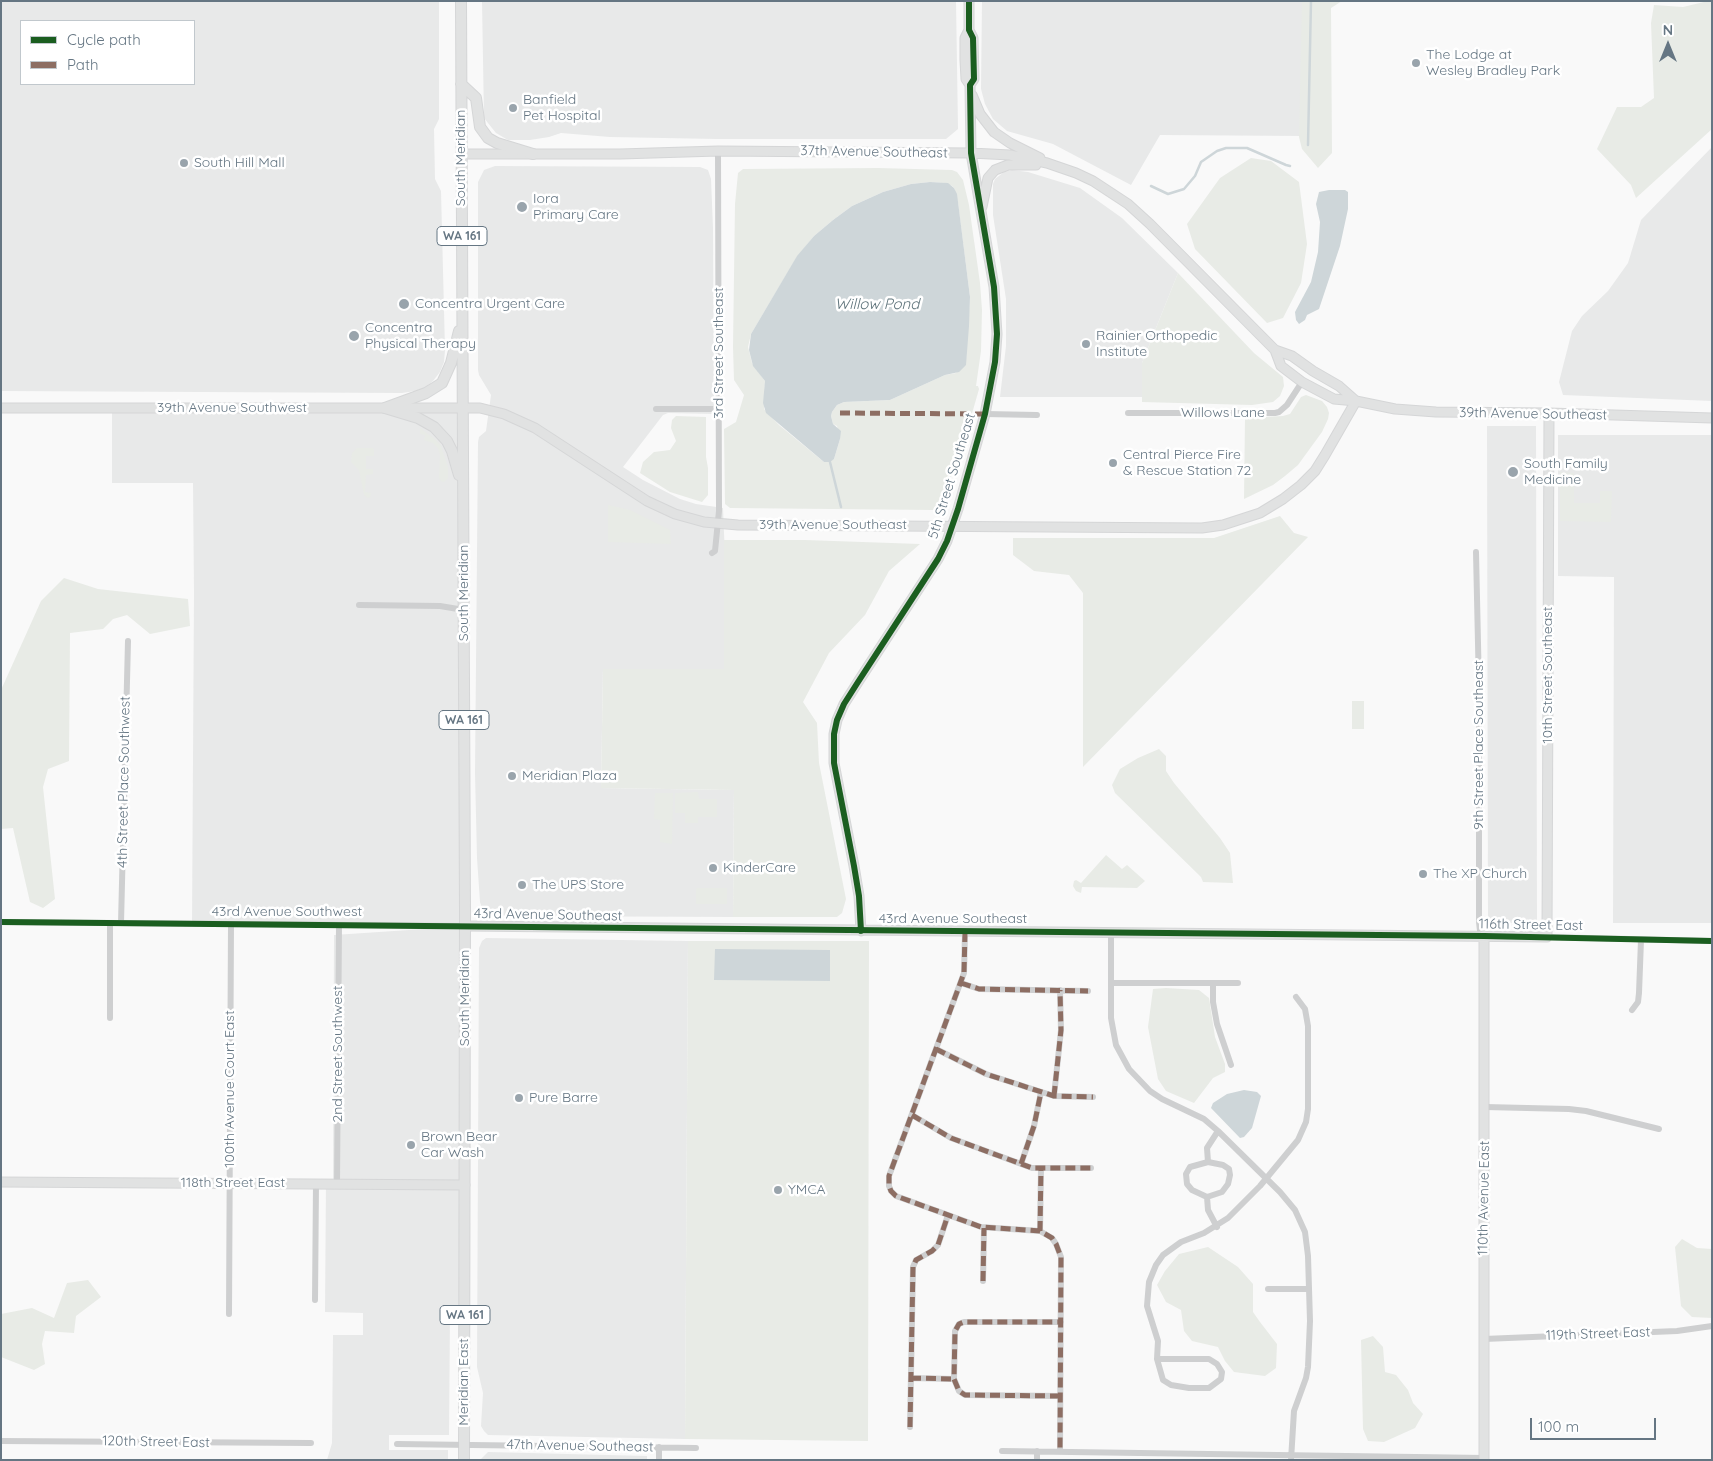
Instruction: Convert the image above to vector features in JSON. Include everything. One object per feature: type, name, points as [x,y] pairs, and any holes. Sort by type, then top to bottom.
[{"type":"main road","name":"South Meridian","points":[[461,1],[465,926],[464,1184]]},
{"type":"main road","points":[[461,84],[476,98],[480,127],[488,138],[497,143],[533,154]]},
{"type":"main road","points":[[385,408],[426,393],[442,382],[451,363],[462,318]]},
{"type":"main road","points":[[385,408],[426,421],[442,434],[452,451],[463,493]]},
{"type":"main road","name":"Meridian East","points":[[464,1184],[464,1460]]},
{"type":"street","name":"5th Street Southeast","points":[[861,931],[860,905],[854,866],[834,763],[834,734],[844,704],[938,559],[953,526],[985,414],[992,379],[997,334],[994,287],[971,153],[970,88],[974,79],[973,38],[970,30],[969,1]]},
{"type":"street","points":[[970,88],[985,121],[1000,137],[1061,167]]},
{"type":"street","name":"37th Avenue Southeast","points":[[462,154],[718,151],[971,153],[1010,155],[1061,167],[1111,192],[1138,213],[1275,350],[1281,366],[1302,382]]},
{"type":"street","name":"3rd Street Southeast","points":[[712,553],[716,551],[718,523],[718,151]]},
{"type":"street","points":[[981,212],[988,178],[995,170],[1008,165],[1025,164],[1061,167]]},
{"type":"street","name":"37th Avenue Southeast","points":[[1275,350],[1292,356],[1339,386],[1356,401]]},
{"type":"street","name":"39th Avenue Southeast","points":[[1302,382],[1334,399],[1412,411],[1712,418]]},
{"type":"street","name":"Willows Lane","points":[[1128,413],[1275,413],[1287,405],[1302,382]]},
{"type":"street","name":"39th Avenue Southeast","points":[[463,407],[493,411],[525,423],[545,433],[647,501],[689,518],[718,523],[1202,528],[1223,525],[1260,512],[1283,499],[1301,485],[1325,456],[1356,401]]},
{"type":"street","name":"39th Avenue Southwest","points":[[1,408],[463,407]]},
{"type":"street","points":[[656,409],[719,410]]},
{"type":"street","name":"10th Street Southeast","points":[[1547,937],[1549,413]]},
{"type":"street","points":[[985,414],[1038,416]]},
{"type":"street","name":"9th Street Place Southeast","points":[[1476,552],[1479,689],[1479,922],[1480,931],[1484,936]]},
{"type":"street","points":[[359,605],[440,606],[464,610]]},
{"type":"street","name":"4th Street Place Southwest","points":[[121,924],[128,640]]},
{"type":"street","points":[[1,922],[110,923],[110,1018]]},
{"type":"street","name":"43rd Avenue Southwest","points":[[110,923],[465,926]]},
{"type":"street","name":"100th Avenue Court East","points":[[229,1314],[231,924]]},
{"type":"street","name":"2nd Street Southwest","points":[[337,1184],[339,925]]},
{"type":"street","name":"43rd Avenue Southeast","points":[[465,926],[1350,935]]},
{"type":"street","points":[[965,932],[964,973],[889,1176],[889,1186],[891,1192],[896,1196],[984,1228],[1040,1231],[1052,1238],[1061,1257],[1060,1451]]},
{"type":"street","points":[[1111,933],[1111,1018],[1119,1051],[1129,1069],[1150,1091],[1162,1099],[1204,1119],[1218,1131],[1280,1192],[1295,1210],[1304,1232],[1308,1256],[1309,1289],[1308,1368],[1294,1411],[1291,1457]]},
{"type":"street","name":"116th Street East","points":[[1350,935],[1712,941]]},
{"type":"street","name":"110th Avenue East","points":[[1484,936],[1484,1459]]},
{"type":"street","points":[[1632,1010],[1638,1002],[1641,940]]},
{"type":"street","points":[[961,983],[979,988],[1088,991]]},
{"type":"street","points":[[1111,983],[1238,984]]},
{"type":"street","points":[[1213,984],[1213,1002],[1217,1024],[1231,1065]]},
{"type":"street","points":[[1054,1096],[1061,1030],[1060,990]]},
{"type":"street","points":[[1157,1359],[1209,1359],[1217,1364],[1222,1372],[1222,1380],[1209,1388],[1188,1388],[1171,1385],[1163,1380],[1157,1359],[1158,1341],[1147,1306],[1151,1274],[1163,1255],[1172,1248],[1217,1227],[1228,1218],[1266,1179],[1298,1140],[1306,1122],[1308,1109],[1308,1018],[1305,1009],[1296,997]]},
{"type":"street","points":[[936,1048],[986,1074],[1041,1092],[1054,1096],[1093,1097]]},
{"type":"street","points":[[1021,1164],[1034,1126],[1041,1092]]},
{"type":"street","points":[[1485,1107],[1569,1109],[1659,1130]]},
{"type":"street","points":[[912,1115],[951,1138],[1032,1168],[1091,1168]]},
{"type":"street","points":[[1208,1162],[1207,1148],[1218,1131]]},
{"type":"street","points":[[1208,1162],[1223,1164],[1229,1170],[1230,1175],[1228,1184],[1222,1192],[1207,1197],[1192,1190],[1187,1184],[1186,1174],[1190,1166],[1208,1162]]},
{"type":"street","points":[[1040,1231],[1041,1168]]},
{"type":"street","name":"118th Street East","points":[[1,1182],[464,1184]]},
{"type":"street","points":[[315,1300],[316,1184]]},
{"type":"street","points":[[1207,1197],[1208,1210],[1217,1227]]},
{"type":"street","points":[[910,1427],[914,1266],[916,1260],[932,1251],[938,1245],[948,1215]]},
{"type":"street","points":[[983,1281],[984,1228]]},
{"type":"street","points":[[1268,1289],[1309,1289]]},
{"type":"street","points":[[1060,1322],[964,1322],[959,1324],[955,1331],[954,1379],[959,1391],[965,1395],[1060,1396]]},
{"type":"street","name":"119th Street East","points":[[1484,1339],[1677,1331],[1712,1326]]},
{"type":"street","points":[[911,1378],[954,1379]]},
{"type":"street","name":"120th Street East","points":[[1,1440],[310,1443]]},
{"type":"street","points":[[397,1444],[464,1444]]},
{"type":"street","name":"47th Avenue Southeast","points":[[464,1444],[696,1448]]},
{"type":"street","points":[[658,1447],[659,1460]]},
{"type":"street","points":[[1002,1451],[1060,1451],[1165,1456],[1484,1459]]},
{"type":"street","points":[[1037,1451],[1037,1460]]},
{"type":"shaded area","points":[[1,1],[439,1],[439,119],[434,129],[435,179],[441,191],[444,362],[440,372],[426,387],[402,393],[1,391]]},
{"type":"shaded area","points":[[482,1],[956,1],[958,129],[946,139],[717,139],[610,137],[561,133],[530,140],[508,140],[496,133],[484,118]]},
{"type":"shaded area","points":[[982,1],[1304,1],[1304,136],[1160,135],[1131,185],[1053,144],[1007,131],[993,119],[985,104],[981,89]]},
{"type":"shaded area","points":[[1302,1],[1342,1],[1331,8],[1332,153],[1318,168],[1302,149],[1299,137]]},
{"type":"shaded area","points":[[1712,1],[1712,129],[1636,198],[1631,185],[1597,149],[1617,107],[1641,107],[1654,98],[1651,23],[1654,5],[1683,7]]},
{"type":"shaded area","points":[[1712,147],[1712,401],[1563,395],[1559,382],[1572,331],[1582,316],[1608,291],[1628,263],[1641,220]]},
{"type":"shaded area","points":[[1251,158],[1271,161],[1299,182],[1307,244],[1301,283],[1283,318],[1267,323],[1195,249],[1187,224],[1220,178]]},
{"type":"shaded area","points":[[495,166],[700,167],[708,170],[711,179],[714,414],[668,413],[663,415],[623,467],[643,480],[680,499],[696,504],[723,508],[725,558],[724,669],[603,669],[601,788],[734,790],[733,917],[506,916],[486,911],[482,908],[480,902],[475,773],[478,442],[479,437],[486,431],[491,395],[478,370],[478,182],[484,170]]},
{"type":"shaded area","points":[[878,168],[952,170],[957,172],[963,180],[969,205],[980,283],[982,310],[981,351],[976,386],[979,389],[942,504],[938,508],[933,510],[730,508],[725,504],[724,429],[736,422],[744,395],[734,380],[733,347],[735,204],[738,173],[743,169]],"holes":[[[945,183],[954,188],[958,203],[970,297],[966,359],[956,373],[945,375],[890,400],[844,402],[837,405],[831,416],[833,424],[837,426],[840,439],[834,459],[824,462],[779,425],[764,409],[765,381],[752,363],[748,347],[751,334],[797,257],[814,236],[833,220],[852,206],[883,192],[911,184]]]},
{"type":"shaded area","points":[[1012,170],[1028,172],[1080,188],[1122,218],[1178,273],[1142,363],[1142,397],[1000,397],[1006,346],[1006,299],[993,215],[993,184],[995,179],[1004,172]]},
{"type":"shaded area","points":[[1178,273],[1254,353],[1283,377],[1284,386],[1280,396],[1273,402],[1252,405],[1142,402],[1142,363]]},
{"type":"shaded area","points":[[1306,395],[1322,401],[1327,407],[1328,419],[1322,432],[1298,465],[1273,485],[1244,499],[1245,418],[1290,414],[1301,397]]},
{"type":"shaded area","points":[[463,407],[465,1313],[450,1313],[449,1435],[389,1435],[389,1450],[448,1450],[448,1460],[327,1460],[332,1443],[333,1335],[363,1335],[363,1313],[325,1312],[326,1180],[333,1180],[334,935],[454,927],[192,924],[193,483],[112,483],[112,408]]},
{"type":"shaded area","points":[[676,416],[706,417],[708,495],[702,502],[670,492],[640,473],[643,462],[654,452],[670,450],[676,441],[671,428],[672,420]]},
{"type":"shaded area","points":[[1487,426],[1536,426],[1537,923],[1488,923]]},
{"type":"shaded area","points":[[420,428],[441,446],[448,467],[448,478],[444,482],[439,478],[440,455],[438,448],[433,443],[424,440],[425,435],[420,434]]},
{"type":"shaded area","points":[[1558,435],[1712,435],[1712,923],[1613,923],[1614,577],[1558,576]]},
{"type":"shaded area","points":[[357,448],[373,448],[374,450],[374,456],[366,456],[366,469],[373,469],[373,474],[366,475],[365,492],[371,493],[368,498],[364,495],[359,470],[351,462],[352,453]]},
{"type":"shaded area","points":[[1560,472],[1574,473],[1574,503],[1600,503],[1600,491],[1612,491],[1611,522],[1560,521]]},
{"type":"shaded area","points":[[608,505],[630,510],[670,530],[671,544],[608,542]]},
{"type":"shaded area","points":[[1280,516],[1294,533],[1308,537],[1083,767],[1083,593],[1069,575],[1034,571],[1013,555],[1013,538],[1214,538]]},
{"type":"shaded area","points":[[724,540],[805,540],[920,544],[889,571],[865,615],[829,653],[803,702],[817,723],[819,763],[846,899],[842,913],[837,917],[733,917],[734,790],[601,788],[603,669],[724,669]]},
{"type":"shaded area","points":[[64,578],[98,589],[188,599],[190,626],[150,634],[127,615],[113,619],[103,629],[70,633],[69,761],[48,769],[43,787],[55,899],[43,908],[30,902],[13,828],[1,829],[1,690],[41,601]]},
{"type":"shaded area","points":[[1352,701],[1364,701],[1364,729],[1352,729]]},
{"type":"shaded area","points":[[1159,749],[1166,756],[1166,771],[1174,783],[1220,838],[1230,853],[1233,883],[1203,882],[1201,877],[1115,793],[1112,785],[1120,769],[1138,758]]},
{"type":"shaded area","points":[[698,792],[699,799],[717,799],[717,817],[698,817],[698,823],[685,823],[685,813],[675,813],[675,793]]},
{"type":"shaded area","points":[[655,793],[673,793],[672,844],[660,842],[660,820],[654,819]]},
{"type":"shaded area","points":[[1106,855],[1122,869],[1127,865],[1145,881],[1137,888],[1082,887],[1081,893],[1076,891],[1073,886],[1074,881],[1076,880],[1081,883]]},
{"type":"shaded area","points":[[697,888],[727,888],[727,904],[696,904]]},
{"type":"shaded area","points":[[486,938],[688,941],[685,1439],[488,1435],[481,1426],[483,1393],[477,1367],[479,948],[482,941]]},
{"type":"shaded area","name":"YMCA","points":[[688,941],[869,941],[868,1441],[685,1439]]},
{"type":"shaded area","points":[[1153,989],[1199,990],[1209,998],[1215,1037],[1225,1064],[1225,1072],[1213,1078],[1194,1103],[1166,1091],[1158,1079],[1148,1027]]},
{"type":"shaded area","points":[[1682,1239],[1697,1248],[1712,1249],[1712,1318],[1692,1317],[1681,1306],[1675,1247]]},
{"type":"shaded area","points":[[1208,1247],[1238,1267],[1253,1284],[1253,1312],[1277,1344],[1276,1368],[1265,1376],[1234,1372],[1225,1361],[1218,1347],[1192,1341],[1184,1331],[1181,1310],[1166,1302],[1157,1285],[1165,1271],[1179,1254]]},
{"type":"shaded area","points":[[88,1280],[101,1297],[76,1316],[74,1333],[45,1331],[42,1344],[45,1364],[34,1370],[1,1357],[1,1314],[32,1308],[54,1318],[67,1283]]},
{"type":"shaded area","points":[[1373,1336],[1383,1347],[1385,1372],[1396,1375],[1408,1390],[1413,1403],[1423,1414],[1415,1428],[1384,1442],[1368,1441],[1363,1429],[1361,1340]]},
{"type":"shaded area","points":[[488,1452],[647,1456],[647,1460],[480,1460]]},
{"type":"water","name":"Willow Pond","points":[[948,183],[957,194],[970,297],[966,365],[959,372],[945,375],[890,400],[844,402],[837,405],[831,416],[833,424],[841,431],[840,439],[834,459],[830,462],[824,462],[766,413],[763,403],[765,381],[753,366],[749,350],[751,334],[797,256],[814,236],[852,206],[883,192],[911,184]]},
{"type":"water","points":[[1345,190],[1348,192],[1348,209],[1340,246],[1319,309],[1307,315],[1305,320],[1299,324],[1296,320],[1295,312],[1311,282],[1318,252],[1320,222],[1316,204],[1319,192]]},
{"type":"water","points":[[715,949],[830,950],[830,981],[714,980]]},
{"type":"water","points":[[1244,1090],[1257,1092],[1261,1096],[1252,1128],[1244,1137],[1240,1138],[1211,1108],[1213,1103],[1227,1094]]},
{"type":"waterway","points":[[1308,145],[1311,1]]},
{"type":"waterway","points":[[1151,186],[1168,194],[1184,189],[1195,176],[1201,162],[1217,151],[1226,148],[1247,148],[1290,166]]},
{"type":"waterway","points":[[830,462],[841,507]]},
{"type":"marked path","points":[[840,413],[985,414]]},
{"type":"marked path","points":[[965,932],[964,973],[889,1176],[889,1186],[896,1196],[981,1227],[1040,1231],[1052,1238],[1056,1244],[1061,1257],[1060,1451]]},
{"type":"marked path","points":[[961,983],[979,989],[1088,991]]},
{"type":"marked path","points":[[1054,1096],[1061,1030],[1060,990]]},
{"type":"marked path","points":[[936,1049],[986,1074],[1054,1096],[1093,1097]]},
{"type":"marked path","points":[[1021,1164],[1034,1126],[1041,1092]]},
{"type":"marked path","points":[[912,1115],[951,1138],[1032,1168],[1091,1168]]},
{"type":"marked path","points":[[1040,1231],[1041,1168]]},
{"type":"marked path","points":[[910,1427],[913,1267],[916,1260],[932,1251],[938,1245],[948,1215]]},
{"type":"marked path","points":[[983,1281],[984,1228]]},
{"type":"marked path","points":[[1060,1396],[965,1395],[959,1391],[954,1379],[955,1331],[959,1324],[964,1322],[1061,1322]]},
{"type":"marked path","points":[[911,1378],[954,1379]]},
{"type":"cycle path","points":[[861,931],[859,896],[834,763],[834,734],[837,720],[844,704],[938,559],[947,541],[985,414],[995,362],[997,334],[994,287],[971,153],[970,85],[974,79],[973,38],[969,30],[969,1]]},
{"type":"cycle path","points":[[1,922],[1484,936],[1712,941]]},
{"type":"place","name":"The Lodge at Wesley Bradley Park","points":[[1416,63]]},
{"type":"place","name":"Banfield Pet Hospital","points":[[513,108]]},
{"type":"place","name":"South Hill Mall","points":[[184,163]]},
{"type":"place","name":"Iora Primary Care","points":[[522,207]]},
{"type":"place","name":"Concentra Urgent Care","points":[[404,304]]},
{"type":"place","name":"Concentra Physical Therapy","points":[[354,336]]},
{"type":"place","name":"Rainier Orthopedic Institute","points":[[1086,344]]},
{"type":"place","name":"Central Pierce Fire & Rescue Station 72","points":[[1113,463]]},
{"type":"place","name":"South Family Medicine","points":[[1513,472]]},
{"type":"place","name":"Meridian Plaza","points":[[512,776]]},
{"type":"place","name":"KinderCare","points":[[713,868]]},
{"type":"place","name":"The XP Church","points":[[1423,874]]},
{"type":"place","name":"The UPS Store","points":[[522,885]]},
{"type":"place","name":"Pure Barre","points":[[519,1098]]},
{"type":"place","name":"Brown Bear Car Wash","points":[[411,1145]]},
{"type":"place","name":"YMCA","points":[[778,1190]]}]
